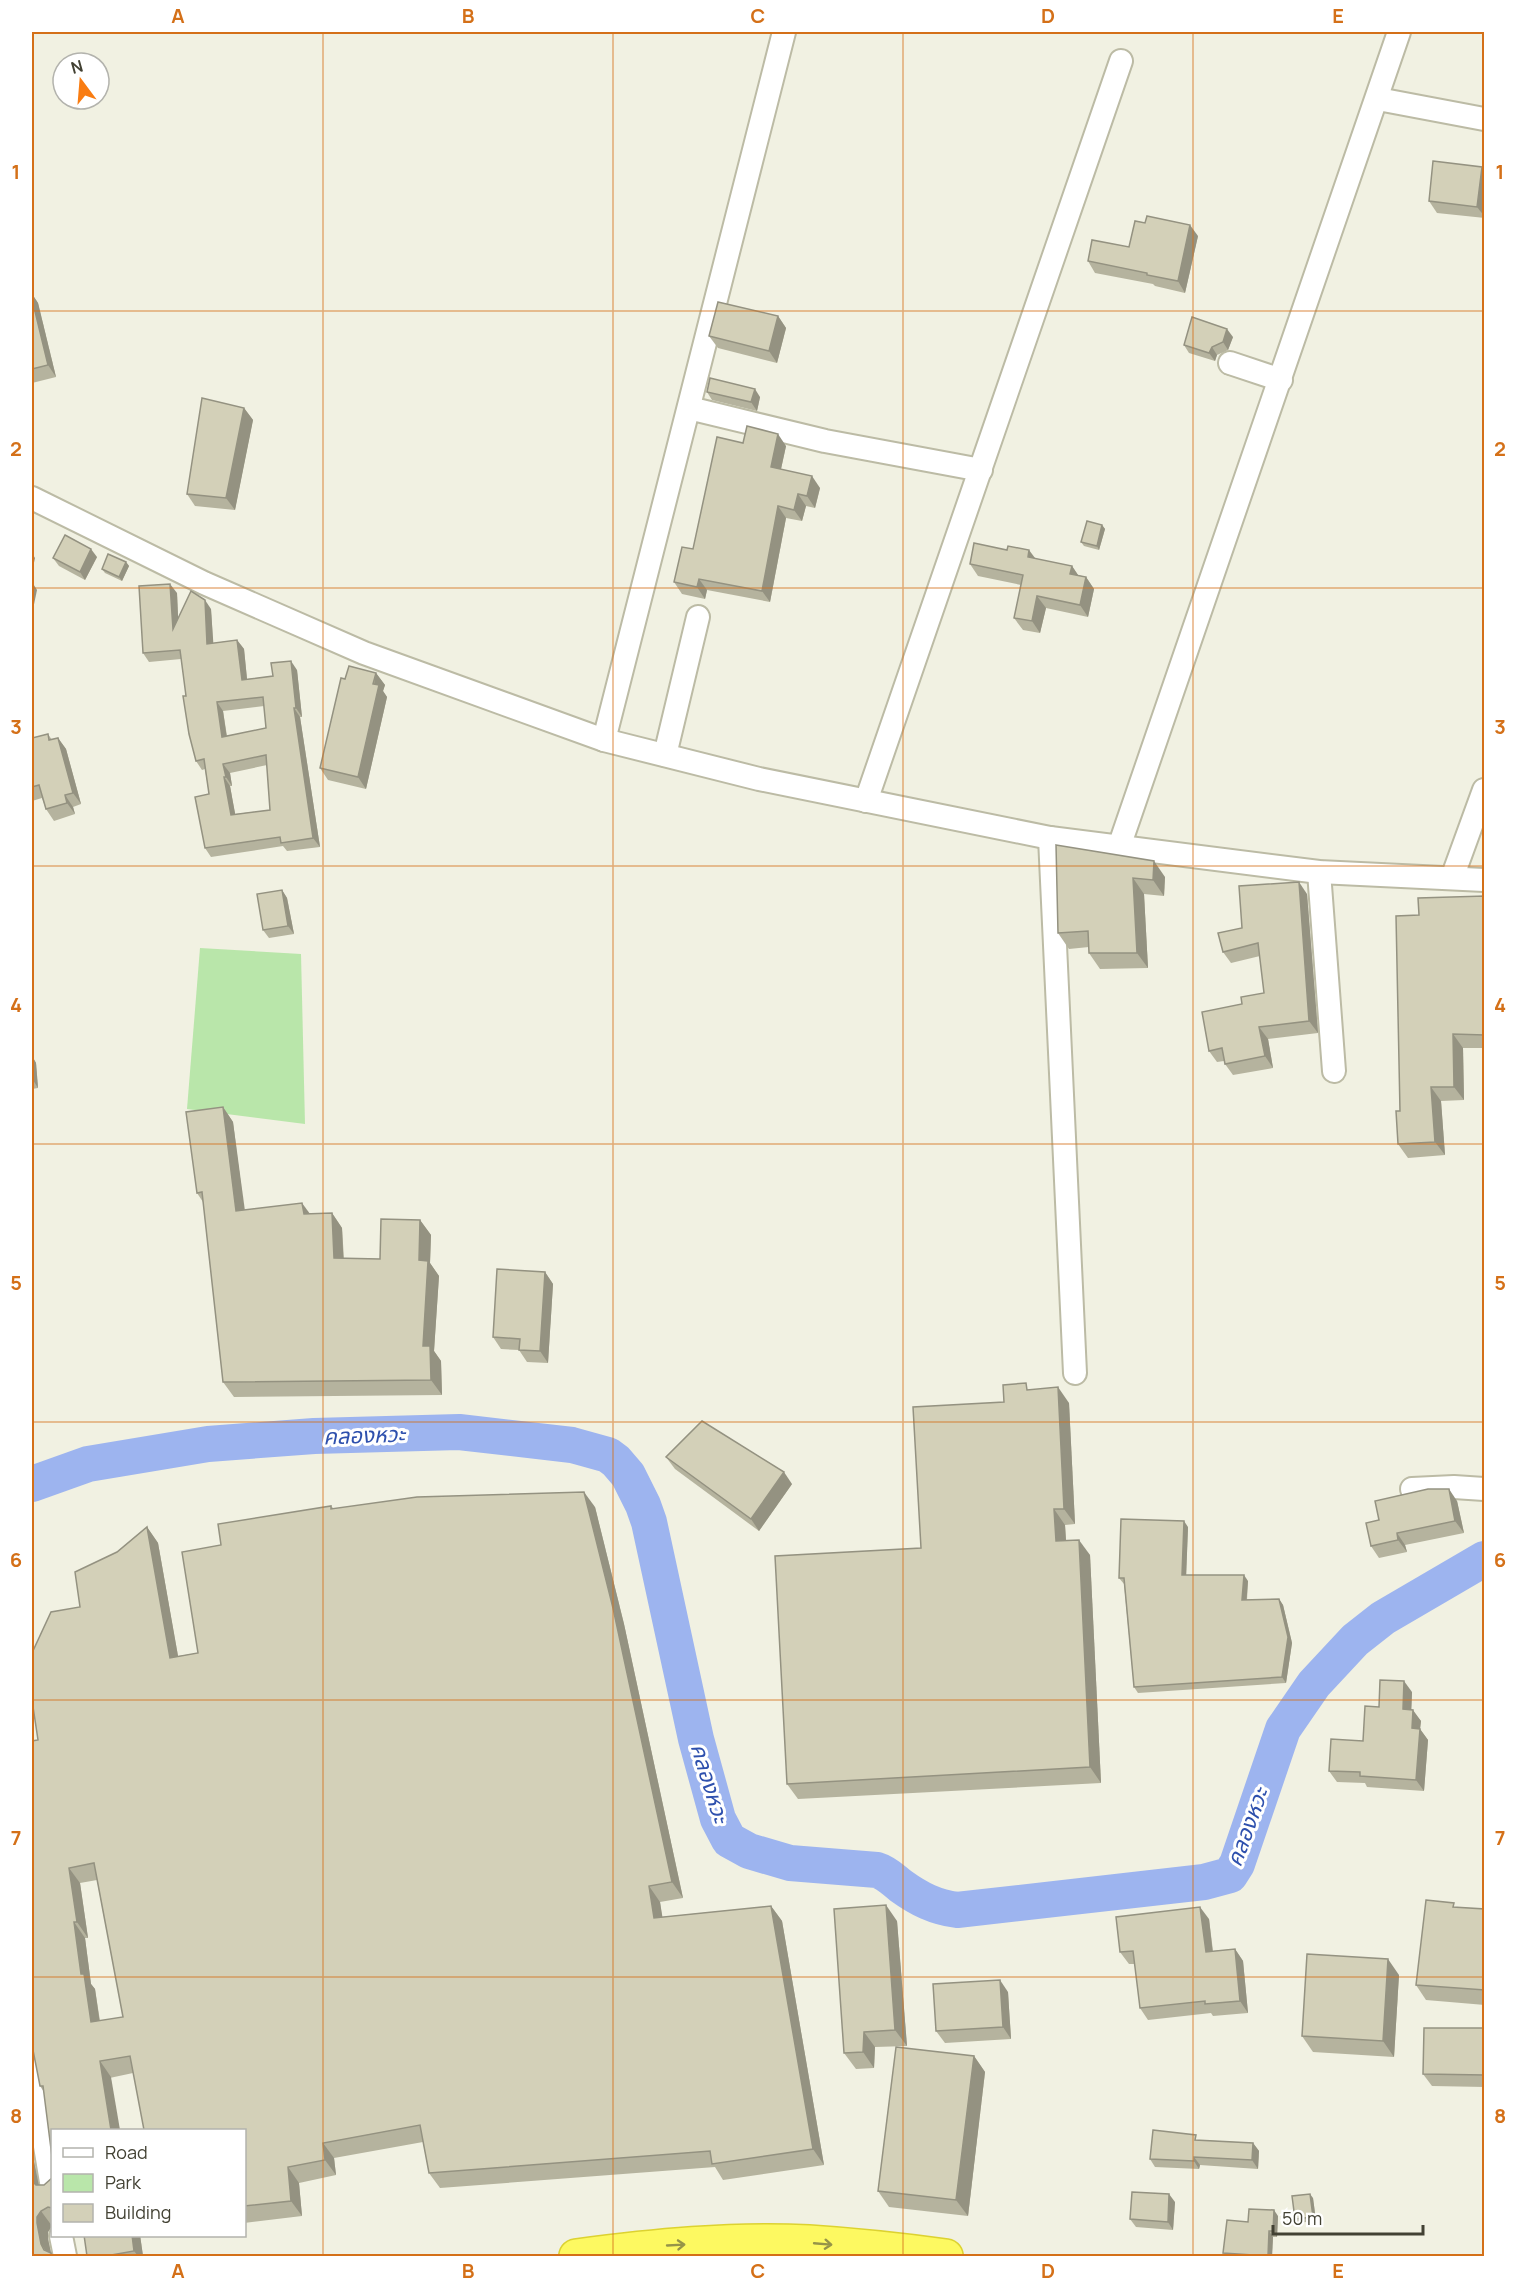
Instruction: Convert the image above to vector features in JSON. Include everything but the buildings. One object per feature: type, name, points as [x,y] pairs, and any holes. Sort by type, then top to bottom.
[{"type":"highway","points":[[576,2256],[660,2246],[764,2242],[808,2242],[946,2256]]},
{"type":"street","points":[[604,741],[784,32]]},
{"type":"street","points":[[1119,847],[1400,32]]},
{"type":"street","points":[[866,801],[1121,61]]},
{"type":"street","points":[[1378,99],[1485,119]]},
{"type":"street","points":[[1230,363],[1281,380]]},
{"type":"street","points":[[689,408],[825,441],[981,470]]},
{"type":"street","points":[[32,498],[204,583],[364,652],[604,741],[759,779],[1050,838],[1318,872],[1485,880]]},
{"type":"street","points":[[665,755],[698,617]]},
{"type":"street","points":[[1452,878],[1485,790]]},
{"type":"street","points":[[1050,838],[1075,1373]]},
{"type":"street","points":[[1318,872],[1334,1071]]},
{"type":"street","points":[[1412,1489],[1454,1487],[1485,1489]]},
{"type":"street","points":[[32,2069],[51,2182]]},
{"type":"street","points":[[61,2237],[65,2256]]},
{"type":"green space","points":[[200,948],[301,954],[305,1124],[187,1109]]},
{"type":"waterway","name":"คลองหวะ","points":[[32,1484],[88,1464],[208,1444],[314,1436],[459,1432],[572,1445],[608,1455],[628,1475],[649,1522],[696,1739],[718,1819],[729,1840],[749,1851],[790,1863],[877,1870],[921,1899],[934,1905],[957,1910],[1204,1882],[1230,1875],[1237,1864],[1283,1729],[1314,1684],[1355,1640],[1383,1618],[1484,1559]]}]
